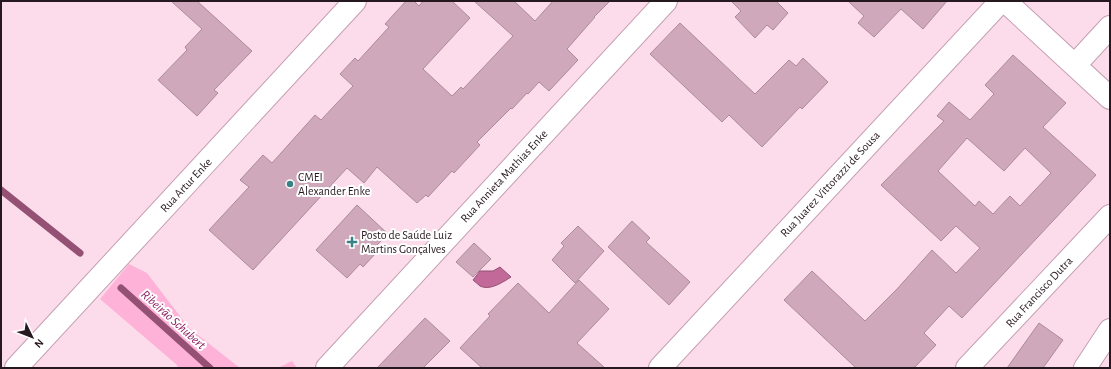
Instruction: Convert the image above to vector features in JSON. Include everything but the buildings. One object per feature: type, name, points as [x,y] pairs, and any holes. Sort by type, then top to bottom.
[{"type":"street","name":"Rua Artur Enke","points":[[16,368],[355,1]]},
{"type":"street","name":"Rua Annieta Mathias Enke","points":[[327,368],[666,1]]},
{"type":"street","name":"Rua Juarez Vittorazzi de Sousa","points":[[660,368],[1001,1]]},
{"type":"street","points":[[1005,1],[1110,98]]},
{"type":"street","points":[[1075,65],[1110,27]]},
{"type":"street","name":"Rua Francisco Dutra","points":[[967,368],[1110,216]]},
{"type":"street","points":[[1085,368],[1110,330]]},
{"type":"shaded area","points":[[129,264],[147,273],[189,328],[240,368],[178,368],[177,365],[100,299]]},
{"type":"shaded area","points":[[500,267],[511,277],[492,287],[480,286],[473,280],[480,271],[493,271]]},
{"type":"shaded area","points":[[292,361],[297,368],[278,368]]},
{"type":"waterway","name":"Ribeirão Schubert","points":[[1,190],[80,253]]},
{"type":"waterway","name":"Ribeirão Schubert","points":[[121,288],[210,368]]},
{"type":"place","name":"CMEI Alexander Enke","points":[[290,184]]},
{"type":"place","name":"Posto de Saúde Luiz Martins Gonçalves","points":[[352,242]]}]
